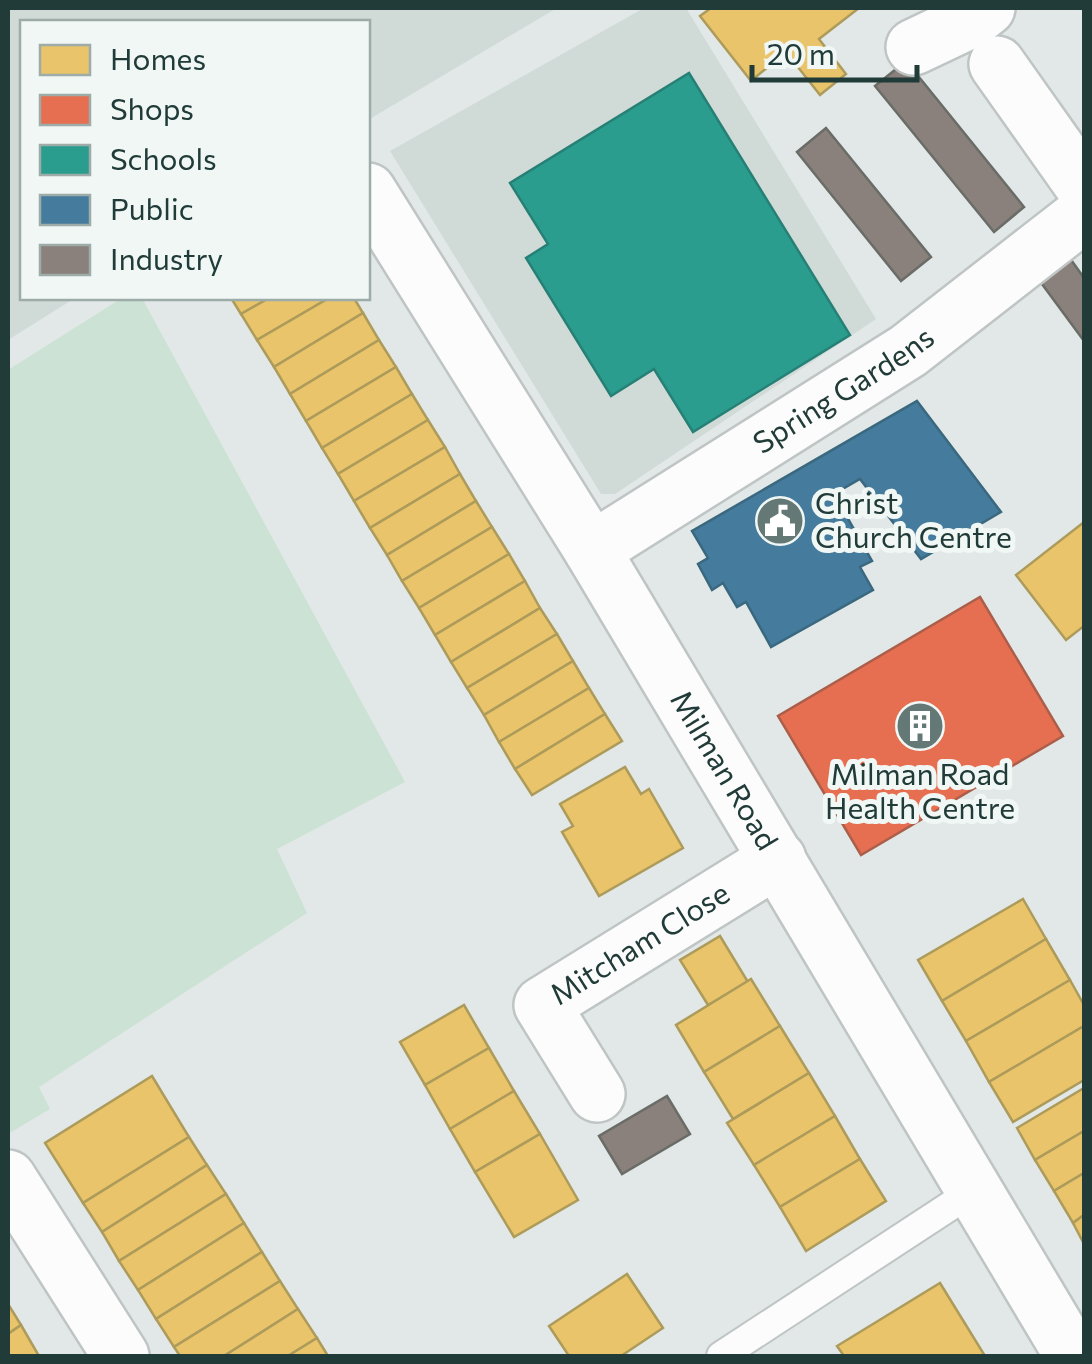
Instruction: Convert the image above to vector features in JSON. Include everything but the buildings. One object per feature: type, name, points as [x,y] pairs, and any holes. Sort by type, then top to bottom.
[{"type":"street","points":[[914,47],[973,19],[987,8]]},
{"type":"street","points":[[997,64],[1084,187]]},
{"type":"street","name":"Milman Road","points":[[370,194],[592,550],[1074,1356]]},
{"type":"street","name":"Spring Gardens","points":[[592,550],[908,350],[1084,214]]},
{"type":"street","name":"Mitcham Close","points":[[597,1094],[542,1005],[778,859]]},
{"type":"street","points":[[8,1178],[121,1356]]},
{"type":"lane","points":[[721,1356],[973,1191]]},
{"type":"shaded area","points":[[8,8],[557,8],[370,119],[370,20],[20,20],[20,300],[72,300],[8,340]]},
{"type":"shaded area","points":[[644,8],[686,8],[876,319],[615,494],[601,494],[390,151]]},
{"type":"green space","points":[[119,300],[143,300],[405,782],[277,849],[307,913],[39,1087],[50,1109],[8,1134],[8,370]]},
{"type":"place","name":"Christ Church Centre","points":[[780,521]]},
{"type":"place","name":"Milman Road Health Centre","points":[[920,726]]}]
